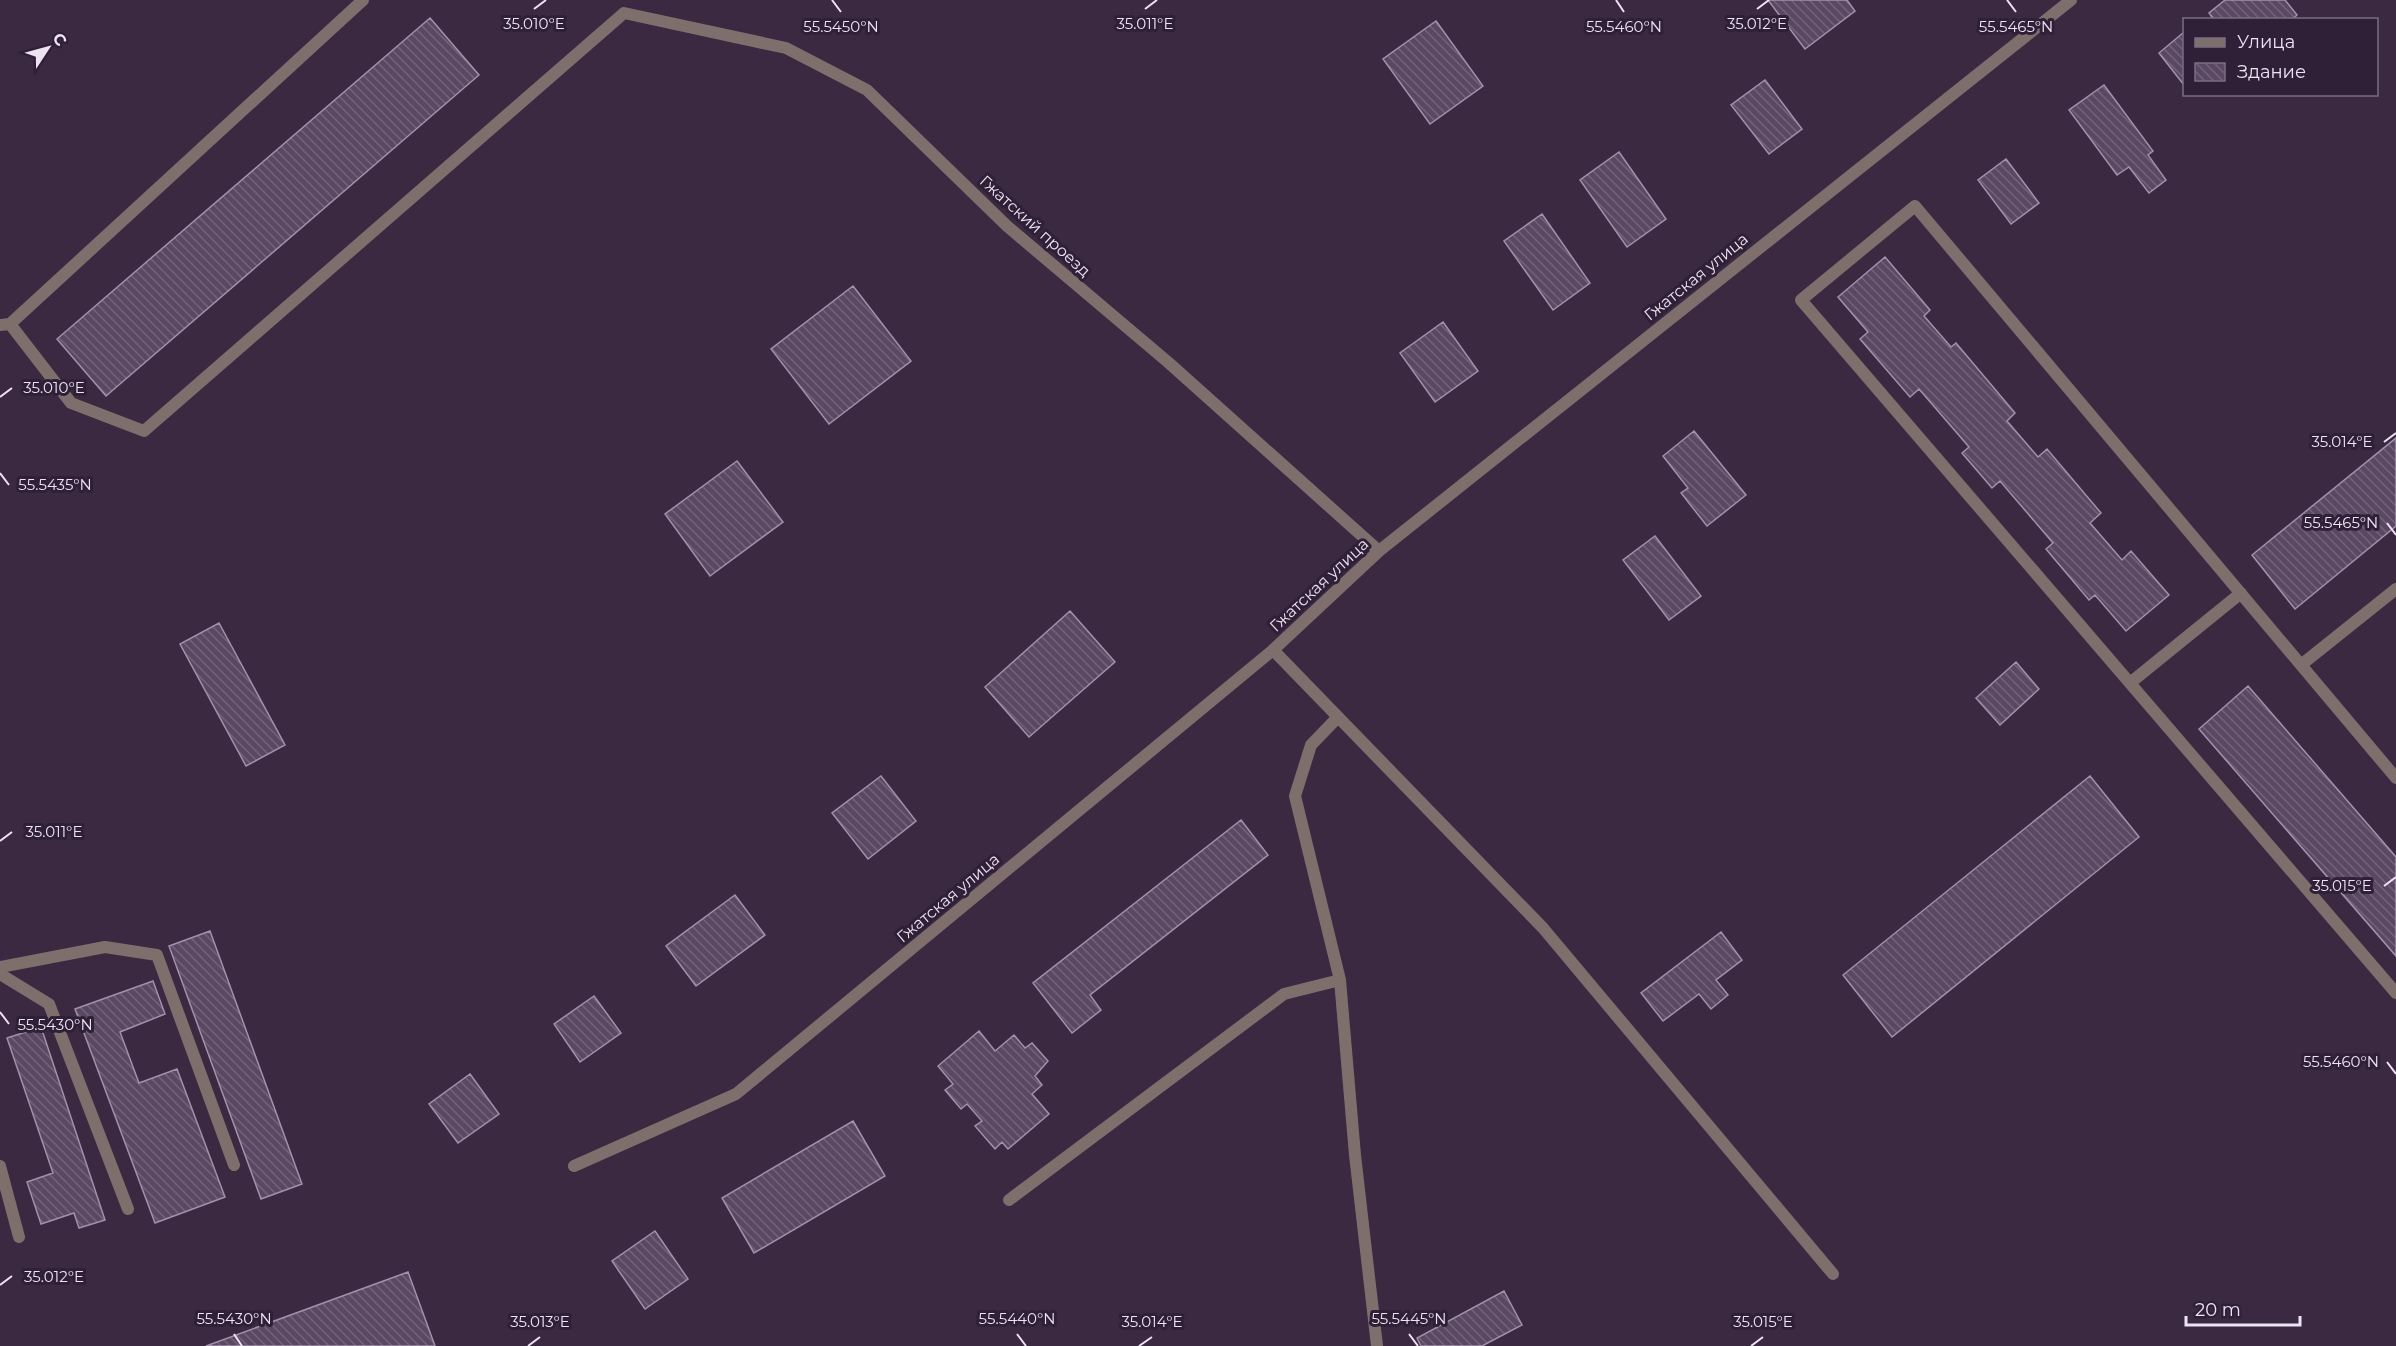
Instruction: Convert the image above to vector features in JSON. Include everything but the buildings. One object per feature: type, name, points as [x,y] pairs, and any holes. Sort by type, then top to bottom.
[{"type":"street","points":[[5,325],[363,0]]},
{"type":"street","name":"Гжатская улица","points":[[574,1166],[736,1094],[1273,650],[1379,551],[2071,0]]},
{"type":"street","name":"Гжатский проезд","points":[[5,325],[71,403],[144,430],[624,14],[786,48],[867,90],[1007,226],[1169,363],[1379,551]]},
{"type":"street","points":[[2396,778],[1915,206],[1801,300],[2396,993]]},
{"type":"street","points":[[2301,665],[2396,589]]},
{"type":"street","points":[[2130,682],[2241,593]]},
{"type":"street","points":[[1273,650],[1543,928],[1833,1274]]},
{"type":"street","points":[[1338,717],[1311,745],[1295,796],[1340,980],[1355,1155],[1377,1346]]},
{"type":"street","points":[[0,967],[105,947],[157,955],[234,1165]]},
{"type":"street","points":[[0,974],[49,1004],[128,1209]]},
{"type":"street","points":[[1009,1200],[1284,994],[1340,980]]},
{"type":"street","points":[[0,1166],[19,1238]]}]
